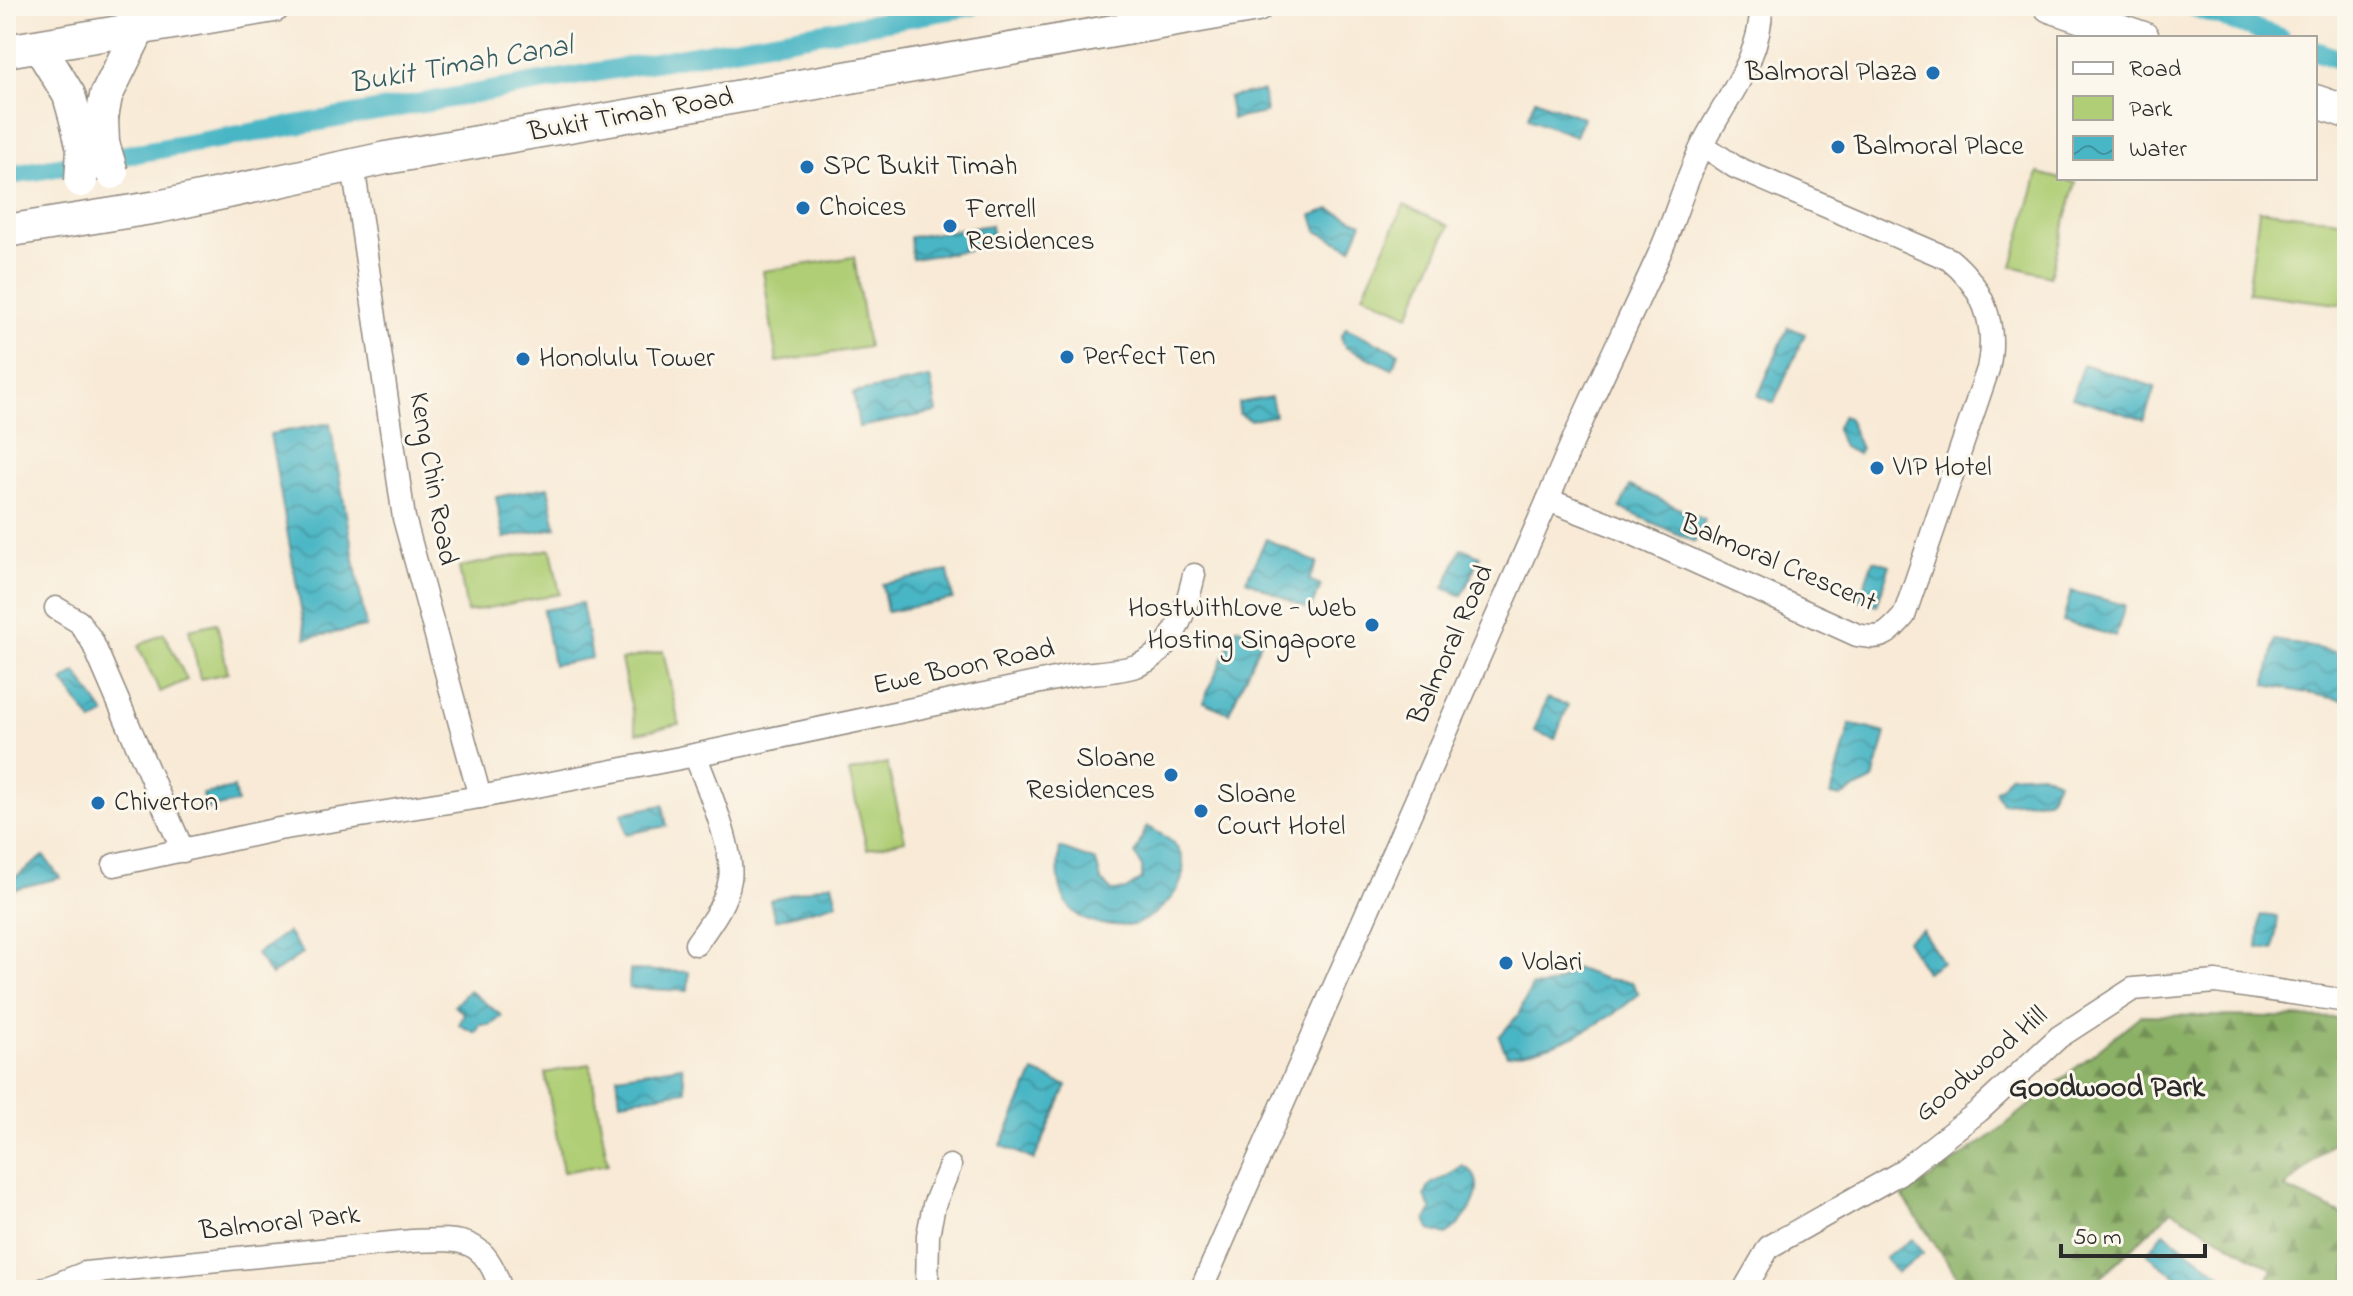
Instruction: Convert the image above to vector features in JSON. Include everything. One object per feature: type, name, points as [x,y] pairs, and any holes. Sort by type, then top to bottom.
[{"type":"highway","points":[[6,51],[274,6]]},
{"type":"highway","name":"Bukit Timah Road","points":[[20,228],[158,207],[353,165],[1257,6]]},
{"type":"highway","points":[[2050,6],[2137,36]]},
{"type":"highway","points":[[139,29],[106,96],[89,119],[83,149],[96,177],[119,184],[134,196],[158,207]]},
{"type":"highway","points":[[39,46],[69,95],[89,119]]},
{"type":"highway","points":[[2317,102],[2347,112]]},
{"type":"highway","points":[[20,228],[61,208],[96,177]]},
{"type":"street","name":"Balmoral Road","points":[[1201,1290],[1548,500],[1588,402],[1659,255],[1703,145],[1740,80],[1761,16],[1779,6]]},
{"type":"street","name":"Balmoral Crescent","points":[[1548,500],[1632,534],[1857,635],[1873,638],[1885,636],[1904,616],[1988,369],[1991,355],[1989,331],[1980,293],[1968,275],[1949,259],[1735,167],[1703,145]]},
{"type":"street","name":"Keng Chin Road","points":[[353,165],[404,518],[480,797]]},
{"type":"street","name":"Ewe Boon Road","points":[[114,865],[279,829],[480,797],[1060,678],[1136,666],[1164,649],[1179,622],[1194,575]]},
{"type":"street","points":[[56,608],[79,622],[92,641],[183,851]]},
{"type":"street","points":[[695,755],[715,804],[731,877],[721,908],[696,944]]},
{"type":"street","name":"Goodwood Hill","points":[[1744,1290],[1769,1247],[1898,1174],[1979,1111],[2059,1037],[2133,989],[2216,982],[2347,1001]]},
{"type":"street","points":[[927,1290],[928,1235],[934,1205],[950,1166]]},
{"type":"street","name":"Balmoral Park","points":[[42,1290],[85,1273],[451,1240],[475,1246],[482,1252],[501,1290]]},
{"type":"green space","points":[[2038,173],[2076,183],[2050,276],[2012,266]]},
{"type":"green space","points":[[1404,205],[1449,226],[1409,315],[1363,294]]},
{"type":"green space","points":[[2259,210],[2347,221],[2347,305],[2248,293]]},
{"type":"green space","points":[[854,257],[868,347],[777,362],[763,271]]},
{"type":"green space","points":[[551,549],[560,594],[467,612],[459,567]]},
{"type":"green space","points":[[217,623],[228,673],[200,679],[189,629]]},
{"type":"green space","points":[[164,633],[187,680],[160,692],[138,646]]},
{"type":"green space","points":[[663,651],[679,724],[637,733],[621,660]]},
{"type":"green space","points":[[887,763],[905,840],[867,849],[849,772]]},
{"type":"green space","points":[[2141,1015],[2347,1018],[2347,1126],[2285,1188],[2347,1217],[2347,1290],[2264,1290],[2272,1269],[2172,1210],[2087,1290],[2078,1290],[2054,1278],[2046,1290],[1966,1290],[1903,1197],[1994,1134]]},
{"type":"green space","points":[[590,1064],[608,1164],[563,1172],[545,1073]]},
{"type":"water","points":[[1263,91],[1266,113],[1232,119],[1228,97]]},
{"type":"water","points":[[1535,99],[1583,118],[1575,136],[1528,118]]},
{"type":"water","points":[[1330,209],[1362,223],[1351,248],[1317,231],[1312,215]]},
{"type":"water","points":[[991,225],[994,246],[912,259],[910,237]]},
{"type":"water","points":[[1788,327],[1805,334],[1774,403],[1758,396]]},
{"type":"water","points":[[1346,328],[1399,353],[1392,369],[1345,347],[1341,337]]},
{"type":"water","points":[[2083,364],[2155,387],[2144,420],[2072,397]]},
{"type":"water","points":[[930,378],[937,412],[859,427],[853,393]]},
{"type":"water","points":[[1271,397],[1275,416],[1250,420],[1239,414],[1238,403]]},
{"type":"water","points":[[1843,415],[1848,418],[1861,449],[1858,454],[1843,447],[1836,429]]},
{"type":"water","points":[[330,423],[366,627],[306,638],[270,434]]},
{"type":"water","points":[[1630,486],[1705,520],[1695,542],[1620,508]]},
{"type":"water","points":[[548,487],[556,528],[504,538],[496,497]]},
{"type":"water","points":[[1266,539],[1317,563],[1309,580],[1321,586],[1310,610],[1246,580]]},
{"type":"water","points":[[1462,548],[1480,556],[1462,596],[1444,588]]},
{"type":"water","points":[[1873,560],[1890,565],[1877,605],[1859,600]]},
{"type":"water","points":[[948,571],[953,599],[887,612],[882,584]]},
{"type":"water","points":[[2071,591],[2125,605],[2116,636],[2063,622]]},
{"type":"water","points":[[582,603],[592,658],[553,665],[543,610]]},
{"type":"water","points":[[1237,627],[1262,639],[1229,713],[1203,702]]},
{"type":"water","points":[[2275,640],[2347,654],[2347,701],[2266,685]]},
{"type":"water","points":[[76,672],[105,714],[92,722],[63,681]]},
{"type":"water","points":[[1547,698],[1568,705],[1555,739],[1534,731]]},
{"type":"water","points":[[1850,724],[1886,733],[1873,780],[1841,797],[1831,795]]},
{"type":"water","points":[[2041,773],[2058,781],[2048,800],[2002,803],[1995,791],[2009,775]]},
{"type":"water","points":[[234,788],[237,803],[206,809],[203,794]]},
{"type":"water","points":[[663,805],[667,826],[626,834],[622,813]]},
{"type":"water","points":[[1147,826],[1171,841],[1180,853],[1183,875],[1173,896],[1155,913],[1130,925],[1096,923],[1073,911],[1061,890],[1060,848],[1096,861],[1101,880],[1112,891],[1126,890],[1142,879],[1142,867],[1135,854]]},
{"type":"water","points":[[44,856],[60,878],[6,891],[6,884]]},
{"type":"water","points":[[832,883],[837,903],[775,920],[770,900]]},
{"type":"water","points":[[2261,915],[2278,917],[2274,950],[2258,948]]},
{"type":"water","points":[[1922,930],[1942,962],[1926,972],[1906,940]]},
{"type":"water","points":[[287,932],[303,953],[271,975],[256,954]]},
{"type":"water","points":[[1574,968],[1606,979],[1632,982],[1639,994],[1577,1035],[1543,1048],[1507,1055],[1499,1037],[1518,1015],[1532,986],[1555,983]]},
{"type":"water","points":[[630,970],[689,972],[688,991],[629,988]]},
{"type":"water","points":[[469,990],[502,1016],[491,1025],[480,1025],[476,1033],[459,1025],[464,1013],[454,1006]]},
{"type":"water","points":[[682,1066],[686,1091],[620,1101],[617,1076]]},
{"type":"water","points":[[1034,1072],[1067,1086],[1034,1160],[1001,1145]]},
{"type":"water","points":[[1462,1166],[1472,1172],[1476,1180],[1477,1190],[1469,1211],[1446,1235],[1430,1230],[1426,1220],[1432,1210],[1425,1197],[1427,1190],[1432,1183]]},
{"type":"water","points":[[2164,1232],[2225,1278],[2216,1290],[2195,1290],[2147,1254]]},
{"type":"water","points":[[1912,1239],[1923,1254],[1896,1273],[1885,1257]]},
{"type":"waterway","name":"Bukit Timah Canal","points":[[6,176],[973,6]]},
{"type":"waterway","name":"Bukit Timah Canal","points":[[2192,6],[2274,36]]},
{"type":"waterway","name":"Bukit Timah Canal","points":[[2317,52],[2347,62]]},
{"type":"place","name":"Balmoral Plaza","points":[[1933,73]]},
{"type":"place","name":"Balmoral Place","points":[[1838,147]]},
{"type":"place","name":"SPC Bukit Timah","points":[[807,167]]},
{"type":"place","name":"Choices","points":[[803,208]]},
{"type":"place","name":"Ferrell Residences","points":[[950,226]]},
{"type":"place","name":"Perfect Ten","points":[[1067,357]]},
{"type":"place","name":"Honolulu Tower","points":[[523,359]]},
{"type":"place","name":"VIP Hotel","points":[[1877,468]]},
{"type":"place","name":"HostWithLove - Web Hosting Singapore","points":[[1372,625]]},
{"type":"place","name":"Sloane Residences","points":[[1171,775]]},
{"type":"place","name":"Chiverton","points":[[98,803]]},
{"type":"place","name":"Sloane Court Hotel","points":[[1201,811]]},
{"type":"place","name":"Volari","points":[[1506,963]]},
{"type":"district","name":"Goodwood Park","points":[[2107,1089]]}]
